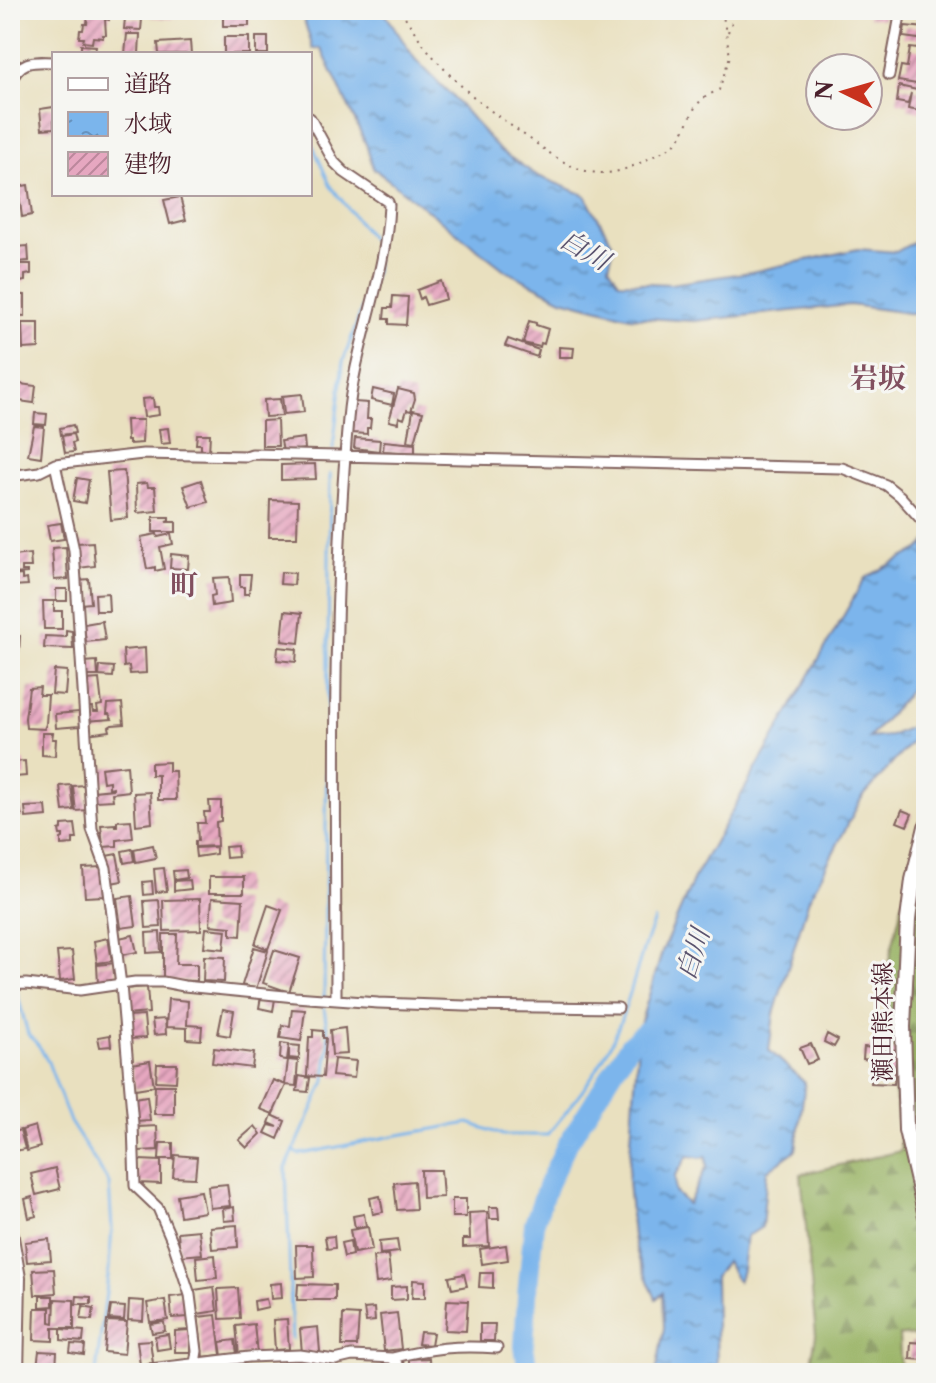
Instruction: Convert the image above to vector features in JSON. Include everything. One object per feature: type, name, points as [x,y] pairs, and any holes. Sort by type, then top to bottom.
[{"type":"main road","name":"瀬田熊本線","points":[[926,827],[913,880],[908,920],[903,1027],[906,1130],[926,1216]]},
{"type":"main road","points":[[10,1232],[18,1278],[16,1373]]},
{"type":"street","points":[[889,75],[901,10]]},
{"type":"street","points":[[11,76],[25,63],[52,62]]},
{"type":"street","points":[[312,122],[334,162],[389,205],[383,263],[350,388],[344,457],[336,645],[336,999]]},
{"type":"street","points":[[10,476],[39,472],[55,464],[143,454],[842,468],[886,485],[926,525]]},
{"type":"street","points":[[55,464],[74,550],[92,829],[106,868],[121,985],[135,1186],[158,1208],[173,1243],[190,1295],[197,1351],[195,1363]]},
{"type":"street","points":[[10,985],[80,990],[163,982],[200,988],[451,1006],[618,1008]]},
{"type":"street","points":[[117,1373],[249,1357],[392,1358],[440,1347],[466,1345],[497,1348]]},
{"type":"street","points":[[392,1358],[399,1366],[400,1373]]},
{"type":"path","points":[[401,10],[437,61],[466,92],[570,166],[599,174],[622,171],[675,144],[697,103],[719,90],[730,56],[722,10]]},
{"type":"path","points":[[727,33],[737,10]]},
{"type":"green space","points":[[926,804],[926,1336],[899,1335],[901,1373],[809,1373],[816,1335],[801,1174],[901,1151],[884,981]]},
{"type":"water","name":"白川","points":[[301,10],[383,10],[415,59],[499,150],[538,176],[585,195],[614,246],[609,266],[619,282],[671,284],[751,272],[858,249],[896,252],[914,242],[926,248],[926,317],[850,305],[694,321],[630,317],[562,299],[506,271],[373,168],[366,144],[321,48],[313,49]]},
{"type":"water","name":"白川","points":[[926,543],[926,670],[869,738],[890,736],[926,720],[914,739],[861,799],[809,899],[774,1014],[769,1050],[805,1083],[796,1150],[767,1171],[762,1227],[746,1237],[738,1282],[726,1261],[715,1277],[717,1373],[656,1373],[664,1328],[663,1293],[656,1299],[639,1260],[633,1237],[628,1181],[639,1028],[663,949],[696,874],[865,578]],"holes":[[[688,1156],[706,1156],[707,1166],[688,1204],[675,1192],[675,1176]]]},
{"type":"building","points":[[152,10],[173,10],[172,19],[151,17]]},
{"type":"building","points":[[870,10],[884,10],[883,19],[868,17]]},
{"type":"building","points":[[88,11],[110,13],[109,20],[105,19],[106,35],[103,38],[93,37],[92,43],[79,38],[80,30],[87,24]]},
{"type":"building","points":[[223,14],[249,14],[249,26],[223,26]]},
{"type":"building","points":[[125,18],[142,19],[141,30],[124,29]]},
{"type":"building","points":[[905,26],[926,28],[926,40],[903,37]]},
{"type":"building","points":[[127,34],[140,34],[139,52],[125,52]]},
{"type":"building","points":[[224,37],[249,37],[249,52],[224,52]]},
{"type":"building","points":[[256,37],[268,37],[268,52],[256,52]]},
{"type":"building","points":[[190,41],[191,52],[159,52],[158,43]]},
{"type":"building","points":[[81,45],[96,46],[95,52],[81,52]]},
{"type":"building","points":[[910,48],[926,50],[923,85],[898,81],[901,66],[907,67]]},
{"type":"building","points":[[899,86],[926,92],[926,112],[908,109],[911,93],[908,104],[897,102]]},
{"type":"building","points":[[52,107],[52,128],[42,129],[40,109]]},
{"type":"building","points":[[28,185],[32,215],[22,217],[18,187]]},
{"type":"building","points":[[180,197],[186,220],[170,224],[164,200]]},
{"type":"building","points":[[28,246],[29,261],[17,262],[16,247]]},
{"type":"building","points":[[17,264],[31,264],[31,274],[25,275],[25,281],[20,282]]},
{"type":"building","points":[[441,281],[446,299],[426,305],[417,290]]},
{"type":"building","points":[[10,294],[25,295],[25,316],[10,315]]},
{"type":"building","points":[[393,296],[408,297],[406,325],[389,324],[389,319],[384,319],[385,308],[392,308]]},
{"type":"building","points":[[529,321],[548,329],[544,344],[541,343],[540,347],[523,343]]},
{"type":"building","points":[[22,323],[39,323],[39,348],[23,349]]},
{"type":"building","points":[[508,339],[539,350],[537,357],[505,346]]},
{"type":"building","points":[[559,347],[574,348],[573,357],[559,357]]},
{"type":"building","points":[[20,384],[36,386],[34,403],[19,401]]},
{"type":"building","points":[[373,389],[394,394],[392,405],[371,400]]},
{"type":"building","points":[[398,389],[414,393],[415,399],[411,411],[407,410],[404,419],[399,417],[398,423],[389,421]]},
{"type":"building","points":[[302,394],[304,412],[284,414],[282,396]]},
{"type":"building","points":[[153,398],[159,415],[144,417],[142,399]]},
{"type":"building","points":[[280,399],[282,416],[265,417],[264,400]]},
{"type":"building","points":[[354,402],[368,403],[367,419],[371,419],[367,434],[352,433]]},
{"type":"building","points":[[413,410],[423,412],[415,442],[408,441]]},
{"type":"building","points":[[35,413],[47,414],[46,425],[34,424]]},
{"type":"building","points":[[126,420],[143,420],[142,443],[129,444]]},
{"type":"building","points":[[277,420],[278,446],[262,446],[262,421]]},
{"type":"building","points":[[73,425],[75,433],[61,435],[60,428]]},
{"type":"building","points":[[34,426],[44,427],[41,457],[28,455]]},
{"type":"building","points":[[168,428],[170,443],[161,444],[159,429]]},
{"type":"building","points":[[73,434],[74,452],[65,453],[62,436]]},
{"type":"building","points":[[197,434],[210,434],[209,453],[201,453],[201,444],[196,444]]},
{"type":"building","points":[[304,438],[305,449],[283,452],[281,441]]},
{"type":"building","points":[[355,438],[380,440],[379,451],[354,448]]},
{"type":"building","points":[[384,441],[415,444],[415,453],[383,451]]},
{"type":"building","points":[[315,464],[316,479],[281,480],[281,465]]},
{"type":"building","points":[[124,471],[128,518],[111,520],[107,472]]},
{"type":"building","points":[[77,478],[89,480],[85,503],[73,501]]},
{"type":"building","points":[[201,480],[208,502],[191,507],[183,486]]},
{"type":"building","points":[[147,483],[148,487],[155,487],[157,511],[137,513],[136,484]]},
{"type":"building","points":[[270,500],[298,501],[297,537],[269,537]]},
{"type":"building","points":[[153,517],[169,517],[166,522],[176,522],[176,532],[153,532]]},
{"type":"building","points":[[61,523],[64,539],[50,541],[47,525]]},
{"type":"building","points":[[157,534],[158,537],[171,534],[173,544],[160,547],[164,569],[155,571],[155,567],[147,569],[141,537]]},
{"type":"building","points":[[93,542],[95,566],[79,568],[77,543]]},
{"type":"building","points":[[66,547],[68,579],[54,580],[52,548]]},
{"type":"building","points":[[30,554],[31,567],[22,567],[22,571],[27,573],[12,574],[13,556]]},
{"type":"building","points":[[171,554],[189,556],[188,569],[170,568]]},
{"type":"building","points":[[281,572],[295,573],[294,585],[280,584]]},
{"type":"building","points":[[240,574],[251,574],[249,594],[244,594],[244,587],[240,587]]},
{"type":"building","points":[[22,575],[22,580],[27,579],[28,585],[12,586],[10,576]]},
{"type":"building","points":[[229,577],[231,603],[212,606],[211,596],[215,595],[213,578]]},
{"type":"building","points":[[89,579],[91,603],[80,604],[78,580]]},
{"type":"building","points":[[56,589],[67,589],[67,601],[56,601]]},
{"type":"building","points":[[10,591],[13,591],[17,623],[10,624]]},
{"type":"building","points":[[108,593],[109,611],[96,611],[95,594]]},
{"type":"building","points":[[43,601],[54,601],[54,611],[62,611],[62,629],[44,629]]},
{"type":"building","points":[[285,611],[302,613],[299,643],[282,641]]},
{"type":"building","points":[[102,621],[105,640],[86,642],[84,624]]},
{"type":"building","points":[[66,630],[72,631],[73,649],[44,648],[45,636],[66,637]]},
{"type":"building","points":[[10,635],[20,636],[19,653],[10,652]]},
{"type":"building","points":[[278,647],[297,649],[296,662],[277,660]]},
{"type":"building","points":[[145,648],[146,673],[130,674],[129,666],[124,667],[123,650]]},
{"type":"building","points":[[97,661],[98,676],[85,676],[84,662]]},
{"type":"building","points":[[100,666],[114,667],[113,677],[99,676]]},
{"type":"building","points":[[54,670],[67,671],[65,695],[52,694]]},
{"type":"building","points":[[99,679],[102,705],[97,706],[98,712],[93,712],[92,707],[88,707],[85,680]]},
{"type":"building","points":[[40,687],[39,695],[48,695],[46,724],[44,729],[26,728],[29,688]]},
{"type":"building","points":[[122,703],[124,724],[112,725],[110,731],[87,734],[85,721],[112,719],[107,714],[108,704]]},
{"type":"building","points":[[79,712],[80,726],[56,728],[55,714]]},
{"type":"building","points":[[42,733],[53,733],[52,739],[56,739],[55,756],[42,755]]},
{"type":"building","points":[[25,761],[26,776],[15,777],[14,762]]},
{"type":"building","points":[[169,762],[169,771],[175,771],[176,800],[158,800],[158,775],[151,775],[151,763]]},
{"type":"building","points":[[127,765],[129,791],[112,793],[113,800],[95,801],[94,791],[113,789],[109,788],[109,781],[103,782],[101,768]]},
{"type":"building","points":[[15,781],[22,817],[10,820],[10,782]]},
{"type":"building","points":[[71,785],[74,810],[63,811],[60,786]]},
{"type":"building","points":[[84,785],[87,810],[76,811],[73,786]]},
{"type":"building","points":[[150,792],[152,823],[136,825],[134,793]]},
{"type":"building","points":[[209,801],[221,801],[221,821],[216,822],[217,846],[195,847],[195,841],[198,841],[197,823],[205,823],[204,812],[210,812]]},
{"type":"building","points":[[46,806],[47,816],[26,818],[25,807]]},
{"type":"building","points":[[902,810],[912,814],[907,826],[897,822]]},
{"type":"building","points":[[131,820],[133,838],[117,840],[117,846],[103,847],[101,825],[117,826],[117,821]]},
{"type":"building","points":[[75,824],[77,839],[73,839],[73,844],[61,845],[63,835],[59,830],[62,825]]},
{"type":"building","points":[[153,845],[156,858],[136,862],[134,849]]},
{"type":"building","points":[[237,846],[238,857],[226,858],[225,847]]},
{"type":"building","points":[[216,847],[216,854],[196,857],[195,848]]},
{"type":"building","points":[[132,849],[134,861],[124,863],[122,851]]},
{"type":"building","points":[[117,854],[122,881],[111,883],[106,856]]},
{"type":"building","points":[[102,867],[104,896],[85,897],[83,868]]},
{"type":"building","points":[[164,868],[167,891],[156,892],[154,869]]},
{"type":"building","points":[[186,870],[187,878],[174,880],[173,871]]},
{"type":"building","points":[[209,877],[244,877],[244,893],[209,893]]},
{"type":"building","points":[[190,880],[191,889],[174,891],[174,881]]},
{"type":"building","points":[[152,881],[153,894],[144,895],[143,882]]},
{"type":"building","points":[[132,896],[136,926],[121,928],[117,898]]},
{"type":"building","points":[[212,898],[243,900],[241,936],[231,935],[231,927],[210,925]]},
{"type":"building","points":[[200,899],[201,930],[164,931],[163,900]]},
{"type":"building","points":[[159,900],[161,927],[146,928],[144,901]]},
{"type":"building","points":[[268,905],[282,910],[268,949],[255,944]]},
{"type":"building","points":[[206,928],[226,930],[224,949],[204,947]]},
{"type":"building","points":[[160,932],[161,952],[147,953],[146,933]]},
{"type":"building","points":[[163,934],[177,934],[176,964],[197,964],[197,981],[163,980]]},
{"type":"building","points":[[133,935],[137,952],[122,955],[119,938]]},
{"type":"building","points":[[108,938],[112,961],[97,963],[94,941]]},
{"type":"building","points":[[254,947],[268,951],[256,989],[242,985]]},
{"type":"building","points":[[274,950],[300,958],[289,992],[263,983]]},
{"type":"building","points":[[72,951],[75,979],[60,981],[57,952]]},
{"type":"building","points":[[204,956],[225,957],[224,982],[203,981]]},
{"type":"building","points":[[115,963],[117,982],[98,984],[97,965]]},
{"type":"building","points":[[147,987],[149,1013],[126,1015],[124,989]]},
{"type":"building","points":[[261,996],[275,999],[273,1011],[259,1008]]},
{"type":"building","points":[[168,999],[188,1001],[187,1025],[202,1026],[201,1040],[187,1039],[187,1028],[166,1027]]},
{"type":"building","points":[[223,1009],[234,1011],[230,1036],[218,1034]]},
{"type":"building","points":[[292,1009],[305,1010],[301,1041],[280,1038],[282,1025],[290,1026]]},
{"type":"building","points":[[144,1016],[146,1038],[129,1039],[127,1017]]},
{"type":"building","points":[[165,1019],[166,1034],[154,1035],[152,1020]]},
{"type":"building","points":[[345,1028],[347,1054],[332,1055],[330,1030]]},
{"type":"building","points":[[313,1030],[323,1031],[323,1038],[326,1038],[323,1077],[307,1076],[309,1037],[313,1037]]},
{"type":"building","points":[[827,1034],[838,1040],[834,1047],[824,1042]]},
{"type":"building","points":[[110,1035],[111,1046],[100,1047],[98,1037]]},
{"type":"building","points":[[281,1043],[289,1044],[287,1060],[280,1059]]},
{"type":"building","points":[[811,1044],[818,1060],[807,1064],[800,1048]]},
{"type":"building","points":[[289,1045],[300,1046],[299,1059],[289,1058]]},
{"type":"building","points":[[864,1047],[897,1050],[894,1084],[871,1083],[873,1060],[863,1059]]},
{"type":"building","points":[[214,1048],[254,1053],[252,1068],[212,1063]]},
{"type":"building","points":[[334,1059],[356,1061],[354,1078],[332,1076]]},
{"type":"building","points":[[288,1060],[298,1061],[296,1086],[285,1085]]},
{"type":"building","points":[[150,1061],[154,1086],[135,1089],[131,1064]]},
{"type":"building","points":[[157,1064],[177,1064],[176,1082],[156,1081]]},
{"type":"building","points":[[299,1076],[310,1078],[308,1092],[297,1091]]},
{"type":"building","points":[[273,1080],[286,1085],[273,1114],[260,1109]]},
{"type":"building","points":[[155,1085],[174,1085],[174,1114],[154,1114]]},
{"type":"building","points":[[147,1096],[150,1120],[135,1121],[133,1098]]},
{"type":"building","points":[[272,1115],[285,1121],[278,1139],[265,1133],[269,1125],[278,1127],[269,1123]]},
{"type":"building","points":[[35,1126],[40,1147],[27,1151],[22,1130]]},
{"type":"building","points":[[157,1126],[158,1150],[139,1151],[138,1127]]},
{"type":"building","points":[[255,1126],[261,1134],[247,1148],[239,1140]]},
{"type":"building","points":[[20,1130],[25,1149],[10,1152],[10,1133]]},
{"type":"building","points":[[160,1143],[173,1143],[173,1159],[159,1159]]},
{"type":"building","points":[[175,1155],[197,1157],[195,1178],[173,1177]]},
{"type":"building","points":[[139,1160],[161,1161],[161,1184],[138,1183]]},
{"type":"building","points":[[55,1168],[60,1189],[36,1195],[31,1174]]},
{"type":"building","points":[[421,1170],[441,1170],[443,1197],[422,1198]]},
{"type":"building","points":[[414,1181],[416,1209],[397,1210],[394,1183]]},
{"type":"building","points":[[227,1184],[230,1206],[210,1208],[208,1186]]},
{"type":"building","points":[[201,1191],[205,1212],[180,1216],[177,1195]]},
{"type":"building","points":[[380,1196],[383,1212],[373,1214],[370,1198]]},
{"type":"building","points":[[32,1197],[36,1216],[29,1218],[25,1199]]},
{"type":"building","points":[[452,1199],[466,1199],[466,1217],[452,1217]]},
{"type":"building","points":[[234,1207],[235,1220],[224,1221],[223,1209]]},
{"type":"building","points":[[489,1207],[498,1207],[499,1219],[490,1219]]},
{"type":"building","points":[[487,1212],[489,1246],[463,1247],[463,1239],[470,1239],[469,1213]]},
{"type":"building","points":[[364,1214],[366,1226],[355,1228],[353,1216]]},
{"type":"building","points":[[237,1225],[238,1247],[212,1249],[210,1227]]},
{"type":"building","points":[[368,1227],[372,1250],[354,1253],[350,1230]]},
{"type":"building","points":[[199,1230],[202,1254],[180,1256],[178,1232]]},
{"type":"building","points":[[334,1236],[335,1248],[327,1249],[325,1237]]},
{"type":"building","points":[[49,1239],[51,1260],[27,1262],[25,1242]]},
{"type":"building","points":[[397,1240],[399,1252],[380,1254],[379,1242]]},
{"type":"building","points":[[350,1241],[352,1255],[344,1257],[341,1243]]},
{"type":"building","points":[[296,1245],[313,1245],[314,1277],[297,1278]]},
{"type":"building","points":[[506,1245],[508,1260],[482,1264],[480,1249]]},
{"type":"building","points":[[215,1255],[217,1278],[198,1280],[196,1257]]},
{"type":"building","points":[[388,1255],[391,1281],[376,1283],[373,1257]]},
{"type":"building","points":[[54,1269],[56,1293],[35,1295],[33,1270]]},
{"type":"building","points":[[480,1273],[493,1273],[493,1288],[479,1287]]},
{"type":"building","points":[[464,1274],[467,1286],[452,1289],[449,1277]]},
{"type":"building","points":[[413,1280],[425,1281],[425,1298],[412,1298]]},
{"type":"building","points":[[281,1283],[282,1298],[271,1299],[270,1284]]},
{"type":"building","points":[[298,1284],[335,1285],[335,1300],[297,1300]]},
{"type":"building","points":[[407,1286],[407,1299],[391,1300],[391,1287]]},
{"type":"building","points":[[214,1287],[217,1311],[197,1314],[194,1290]]},
{"type":"building","points":[[238,1288],[240,1318],[220,1319],[218,1289]]},
{"type":"building","points":[[186,1295],[189,1317],[172,1318],[170,1297]]},
{"type":"building","points":[[40,1296],[53,1296],[53,1306],[40,1307]]},
{"type":"building","points":[[77,1296],[91,1297],[91,1304],[76,1304]]},
{"type":"building","points":[[55,1299],[74,1300],[74,1328],[53,1328],[53,1341],[34,1340],[35,1308],[50,1308],[50,1322],[54,1323]]},
{"type":"building","points":[[266,1299],[268,1307],[255,1310],[254,1301]]},
{"type":"building","points":[[129,1300],[144,1301],[143,1321],[128,1320]]},
{"type":"building","points":[[165,1300],[168,1320],[150,1322],[147,1303]]},
{"type":"building","points":[[447,1300],[468,1301],[466,1331],[445,1330]]},
{"type":"building","points":[[83,1306],[94,1308],[92,1320],[81,1319]]},
{"type":"building","points":[[111,1306],[125,1307],[124,1320],[109,1319]]},
{"type":"building","points":[[374,1308],[375,1321],[366,1322],[364,1309]]},
{"type":"building","points":[[397,1313],[401,1349],[384,1351],[380,1315]]},
{"type":"building","points":[[343,1314],[359,1315],[357,1346],[342,1346]]},
{"type":"building","points":[[216,1315],[221,1355],[203,1357],[198,1317]]},
{"type":"building","points":[[287,1319],[289,1349],[275,1350],[273,1320]]},
{"type":"building","points":[[107,1321],[127,1322],[124,1354],[104,1352]]},
{"type":"building","points":[[164,1322],[165,1331],[152,1333],[150,1324]]},
{"type":"building","points":[[254,1324],[257,1354],[239,1355],[236,1326]]},
{"type":"building","points":[[480,1324],[495,1324],[494,1341],[480,1341]]},
{"type":"building","points":[[318,1327],[320,1352],[302,1353],[300,1329]]},
{"type":"building","points":[[61,1329],[84,1331],[83,1342],[61,1340]]},
{"type":"building","points":[[190,1330],[190,1352],[175,1352],[175,1331]]},
{"type":"building","points":[[420,1332],[433,1333],[431,1345],[418,1344]]},
{"type":"building","points":[[168,1334],[170,1348],[157,1350],[155,1336]]},
{"type":"building","points":[[150,1340],[153,1363],[140,1365],[137,1341]]},
{"type":"building","points":[[235,1340],[237,1354],[222,1356],[220,1342]]},
{"type":"building","points":[[911,1342],[926,1343],[926,1360],[910,1359]]},
{"type":"building","points":[[71,1344],[85,1345],[84,1355],[70,1353]]},
{"type":"building","points":[[39,1351],[57,1352],[56,1368],[37,1367]]},
{"type":"building","points":[[429,1358],[430,1373],[409,1373],[409,1359]]},
{"type":"waterway","points":[[312,144],[330,185],[376,245],[375,272],[343,362],[333,449]]},
{"type":"waterway","points":[[324,998],[330,474]]},
{"type":"waterway","points":[[294,1150],[298,1154],[307,1153],[469,1123],[503,1135],[547,1135],[582,1092],[611,1044],[654,920]]},
{"type":"waterway","points":[[10,967],[28,1034],[48,1062],[70,1122],[109,1183],[112,1229],[96,1373]]},
{"type":"waterway","points":[[292,1339],[286,1168],[325,1081],[329,1044],[324,1007]]},
{"type":"waterway","points":[[528,1373],[524,1346],[534,1224],[548,1184],[566,1146],[630,1044],[658,1020]]},
{"type":"district","name":"岩坂","points":[[878,378]]},
{"type":"district","name":"町","points":[[184,585]]}]
